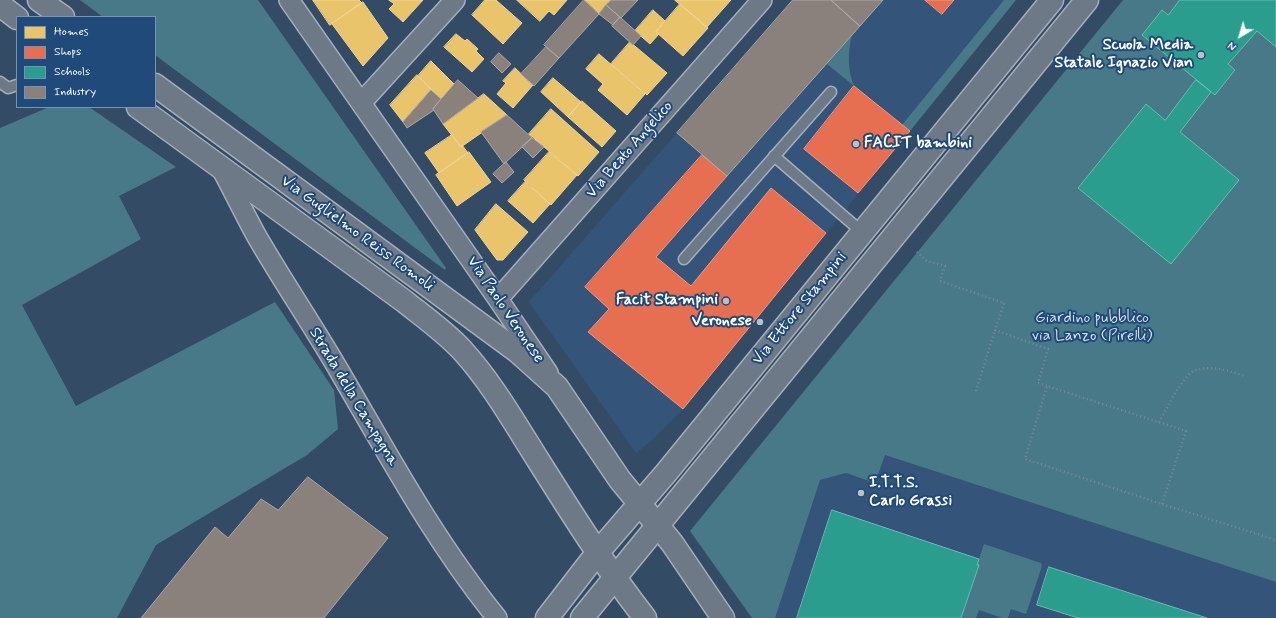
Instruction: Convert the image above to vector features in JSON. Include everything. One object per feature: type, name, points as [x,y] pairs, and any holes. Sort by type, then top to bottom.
[{"type":"main road","points":[[39,0],[61,16]]},
{"type":"main road","name":"Via Ettore Stampini","points":[[547,618],[598,552],[639,503],[666,474],[1052,0]]},
{"type":"main road","name":"Via Ettore Stampini","points":[[582,618],[1088,0]]},
{"type":"main road","points":[[0,5],[16,17]]},
{"type":"main road","name":"Via Guglielmo Reiss Romoli","points":[[156,86],[518,352],[557,387]]},
{"type":"main road","name":"Via Guglielmo Reiss Romoli","points":[[139,108],[404,301],[446,334],[463,351],[495,392],[598,552]]},
{"type":"main road","name":"Via Paolo Veronese","points":[[557,387],[620,480],[672,543],[723,618]]},
{"type":"main road","points":[[598,552],[645,618]]},
{"type":"street","name":"Via Paolo Veronese","points":[[289,0],[498,299],[557,387]]},
{"type":"street","points":[[361,103],[455,0]]},
{"type":"street","name":"Via Beato Angelico","points":[[498,299],[762,0]]},
{"type":"street","name":"Strada della Campagna","points":[[221,168],[256,234],[337,368],[418,507],[453,560],[498,618]]},
{"type":"lane","points":[[0,82],[8,88],[16,85]]},
{"type":"lane","points":[[684,259],[831,92]]},
{"type":"lane","points":[[774,156],[862,232]]},
{"type":"path","points":[[917,252],[927,261],[945,266],[940,281],[1004,304],[976,391]]},
{"type":"path","points":[[995,330],[1048,349],[1038,383],[1186,431],[1162,504]]},
{"type":"path","points":[[1159,422],[1182,383],[1195,370],[1212,368],[1226,370],[1245,376]]},
{"type":"path","points":[[1047,386],[1025,459],[1276,540]]},
{"type":"shaded area","points":[[793,0],[1016,0],[683,409],[650,442],[636,453],[529,302]]},
{"type":"shaded area","name":"I.T.T.S. Carlo Grassi","points":[[885,455],[1276,582],[1276,618],[752,618],[690,531]]},
{"type":"green space","points":[[80,0],[258,0],[446,268],[445,270],[156,56],[156,16],[102,16]]},
{"type":"green space","points":[[1004,0],[1016,0],[910,131],[902,125]]},
{"type":"green space","name":"Giardino pubblico via Lanzo (Pirelli)","points":[[1123,0],[1276,0],[1276,582],[885,455],[875,483],[846,473],[820,480],[775,618],[752,618],[690,531]]},
{"type":"green space","points":[[852,34],[849,60],[850,73],[854,86],[827,64]]},
{"type":"green space","points":[[47,108],[90,108],[176,167],[119,196],[141,239],[22,305],[76,406],[275,302],[334,390],[338,429],[307,455],[156,545],[117,618],[0,618],[0,128]]},
{"type":"green space","points":[[984,544],[1041,563],[1042,566],[1026,614],[1011,609],[1008,618],[1002,618],[979,610],[976,618],[961,618]]},
{"type":"building: Homes","points":[[313,0],[359,0],[362,3],[330,25]]},
{"type":"building: Homes","points":[[389,0],[423,0],[403,22],[389,9],[394,4]]},
{"type":"building: Homes","points":[[485,0],[496,0],[522,23],[503,44],[472,15]]},
{"type":"building: Homes","points":[[517,0],[567,0],[554,15],[549,11],[540,21]]},
{"type":"building: Homes","points":[[585,0],[611,0],[599,14]]},
{"type":"building: Homes","points":[[675,0],[731,0],[707,27]]},
{"type":"building: Homes","points":[[363,2],[388,38],[363,66],[332,24]]},
{"type":"building: Homes","points":[[680,4],[708,28],[683,56],[656,32]]},
{"type":"building: Homes","points":[[653,10],[665,21],[656,32],[659,34],[650,44],[635,31]]},
{"type":"building: Homes","points":[[456,34],[465,41],[467,39],[478,49],[476,51],[484,59],[472,72],[444,47]]},
{"type":"building: Homes","points":[[630,42],[667,73],[647,95],[611,64]]},
{"type":"building: Homes","points":[[599,54],[645,94],[627,115],[598,90],[603,84],[586,69]]},
{"type":"building: Homes","points":[[431,61],[454,84],[441,99],[418,76]]},
{"type":"building: Homes","points":[[515,68],[533,85],[513,108],[497,94],[506,83],[503,81]]},
{"type":"building: Homes","points":[[417,75],[431,90],[403,122],[390,105]]},
{"type":"building: Homes","points":[[553,78],[581,102],[568,117],[541,92]]},
{"type":"building: Homes","points":[[484,94],[507,115],[461,147],[443,124]]},
{"type":"building: Homes","points":[[582,101],[616,131],[602,147],[568,117]]},
{"type":"building: Homes","points":[[551,109],[599,152],[578,176],[529,134]]},
{"type":"building: Homes","points":[[452,135],[461,147],[462,145],[468,153],[439,173],[425,153]]},
{"type":"building: Homes","points":[[469,152],[491,182],[457,206],[436,175]]},
{"type":"building: Homes","points":[[549,152],[577,175],[551,205],[524,180]]},
{"type":"building: Homes","points":[[525,182],[550,204],[533,223],[508,201]]},
{"type":"building: Homes","points":[[496,204],[528,232],[503,260],[497,260],[475,230]]},
{"type":"building: Shops","points":[[925,0],[954,0],[942,14]]},
{"type":"building: Shops","points":[[854,86],[910,131],[858,193],[804,149]]},
{"type":"building: Shops","points":[[702,155],[727,176],[656,257],[691,286],[771,188],[826,233],[683,409],[588,332],[609,309],[585,287]]},
{"type":"building: Schools","name":"Scuola Media Statale Ignazio Vian","points":[[1180,0],[1276,0],[1276,47],[1257,31],[1228,64],[1235,70],[1215,95],[1142,35],[1162,10],[1168,15]]},
{"type":"building: Schools","points":[[1196,80],[1211,92],[1180,132],[1239,180],[1171,264],[1078,188],[1146,104],[1165,120]]},
{"type":"building: Schools","points":[[832,510],[979,559],[977,565],[979,565],[961,618],[797,618]]},
{"type":"building: Schools","points":[[1049,567],[1207,618],[1078,618],[1037,605]]},
{"type":"building: Industry","points":[[584,0],[599,14],[559,58],[544,45]]},
{"type":"building: Industry","points":[[611,0],[638,0],[621,18],[606,5]]},
{"type":"building: Industry","points":[[793,0],[831,0],[860,26],[727,176],[677,133]]},
{"type":"building: Industry","points":[[831,0],[883,0],[860,26]]},
{"type":"building: Industry","points":[[606,5],[620,17],[613,25],[599,14]]},
{"type":"building: Industry","points":[[620,17],[641,36],[633,45],[612,26]]},
{"type":"building: Industry","points":[[546,47],[559,58],[534,86],[521,74]]},
{"type":"building: Industry","points":[[499,53],[511,64],[502,73],[491,62]]},
{"type":"building: Industry","points":[[458,80],[478,98],[443,124],[433,109]]},
{"type":"building: Industry","points":[[431,90],[441,99],[433,109],[434,110],[407,128],[403,122]]},
{"type":"building: Industry","points":[[507,115],[532,138],[504,164],[481,132]]},
{"type":"building: Industry","points":[[532,138],[544,147],[533,158],[522,147]]},
{"type":"building: Industry","points":[[506,162],[514,172],[502,183],[493,174]]},
{"type":"building: Industry","points":[[308,477],[388,538],[324,618],[141,618],[215,527],[228,538],[261,499],[278,510]]},
{"type":"place","name":"Scuola Media Statale Ignazio Vian","points":[[1201,55]]},
{"type":"place","name":"FACIT bambini","points":[[856,144]]},
{"type":"place","name":"Facit Stampini","points":[[726,301]]},
{"type":"place","name":"Veronese","points":[[760,322]]},
{"type":"place","name":"I.T.T.S. Carlo Grassi","points":[[861,493]]}]
